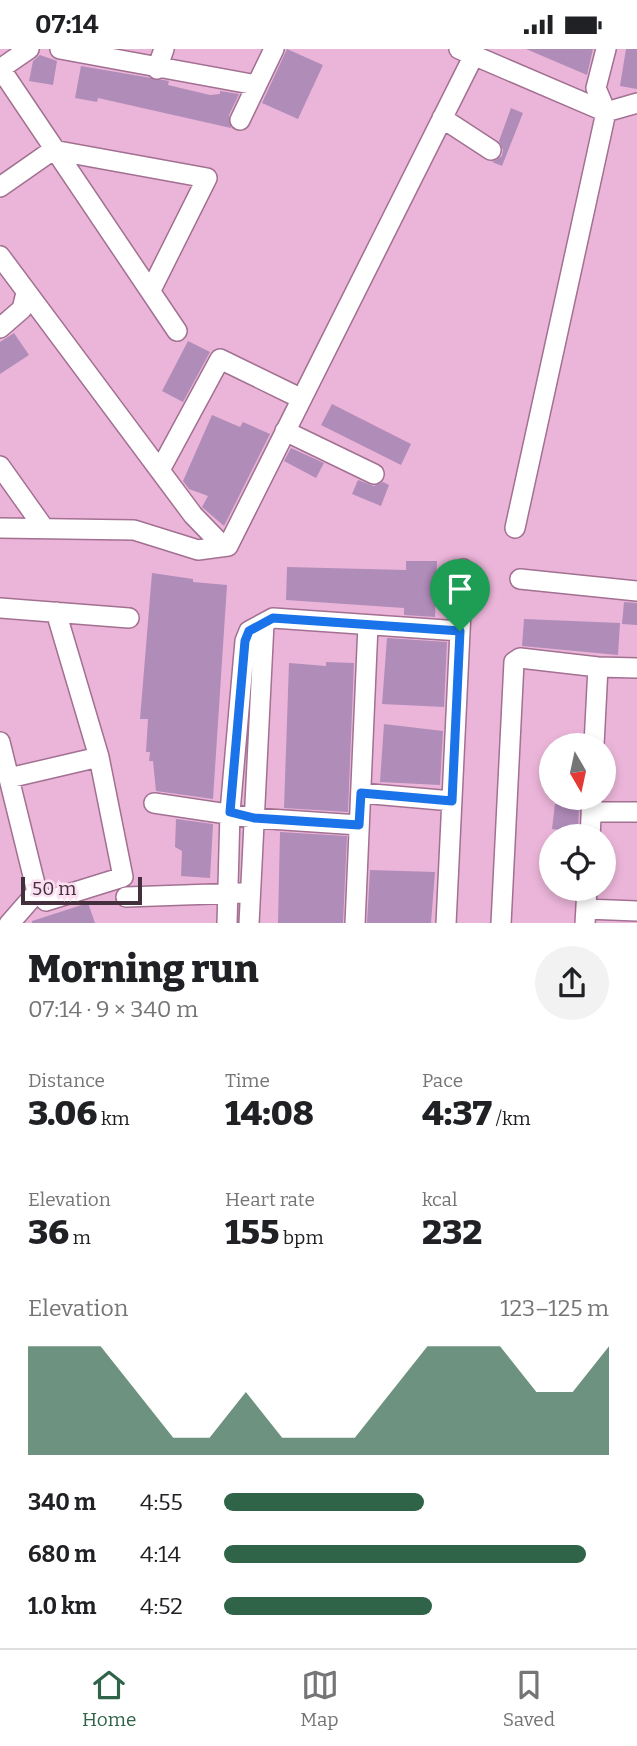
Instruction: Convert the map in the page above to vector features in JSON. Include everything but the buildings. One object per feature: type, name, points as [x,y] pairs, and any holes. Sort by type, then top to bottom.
[{"type":"street","points":[[29,49],[0,68],[177,331]]},
{"type":"street","points":[[60,49],[157,69],[256,85]]},
{"type":"street","points":[[157,69],[164,49]]},
{"type":"street","points":[[240,120],[274,49]]},
{"type":"street","points":[[515,528],[606,112],[596,88],[606,49]]},
{"type":"street","points":[[0,528],[134,530],[198,550],[228,545],[442,118],[466,53],[606,112],[637,103]]},
{"type":"street","points":[[442,118],[491,149]]},
{"type":"street","points":[[0,187],[53,150],[208,178],[151,290]]},
{"type":"street","points":[[0,256],[193,515],[223,546]]},
{"type":"street","points":[[0,328],[22,309],[26,293]]},
{"type":"street","points":[[160,470],[220,359],[300,398]]},
{"type":"street","points":[[285,431],[374,474]]},
{"type":"street","points":[[0,466],[44,528]]},
{"type":"street","points":[[446,923],[463,569]]},
{"type":"street","points":[[520,579],[637,591]]},
{"type":"street","points":[[0,608],[129,618]]},
{"type":"street","points":[[0,742],[37,892],[46,901],[123,877],[99,757],[56,612]]},
{"type":"street","points":[[227,923],[230,812],[245,641],[249,631],[273,618],[460,631]]},
{"type":"street","points":[[249,923],[264,623]]},
{"type":"street","points":[[355,923],[368,625]]},
{"type":"street","points":[[501,923],[514,662],[520,658],[598,667],[637,668]]},
{"type":"street","points":[[595,733],[598,667]]},
{"type":"street","points":[[237,738],[258,739]]},
{"type":"street","points":[[9,778],[99,757]]},
{"type":"street","points":[[361,793],[452,801]]},
{"type":"street","points":[[154,803],[230,812],[254,818],[359,825]]},
{"type":"street","points":[[616,809],[637,812]]},
{"type":"street","points":[[9,923],[37,892]]},
{"type":"street","points":[[126,897],[228,892],[250,895]]},
{"type":"street","points":[[585,916],[637,911]]},
{"type":"route","points":[[273,618],[460,631],[452,801],[361,793],[359,825],[254,818],[230,812],[245,641],[249,631],[273,618]]}]
